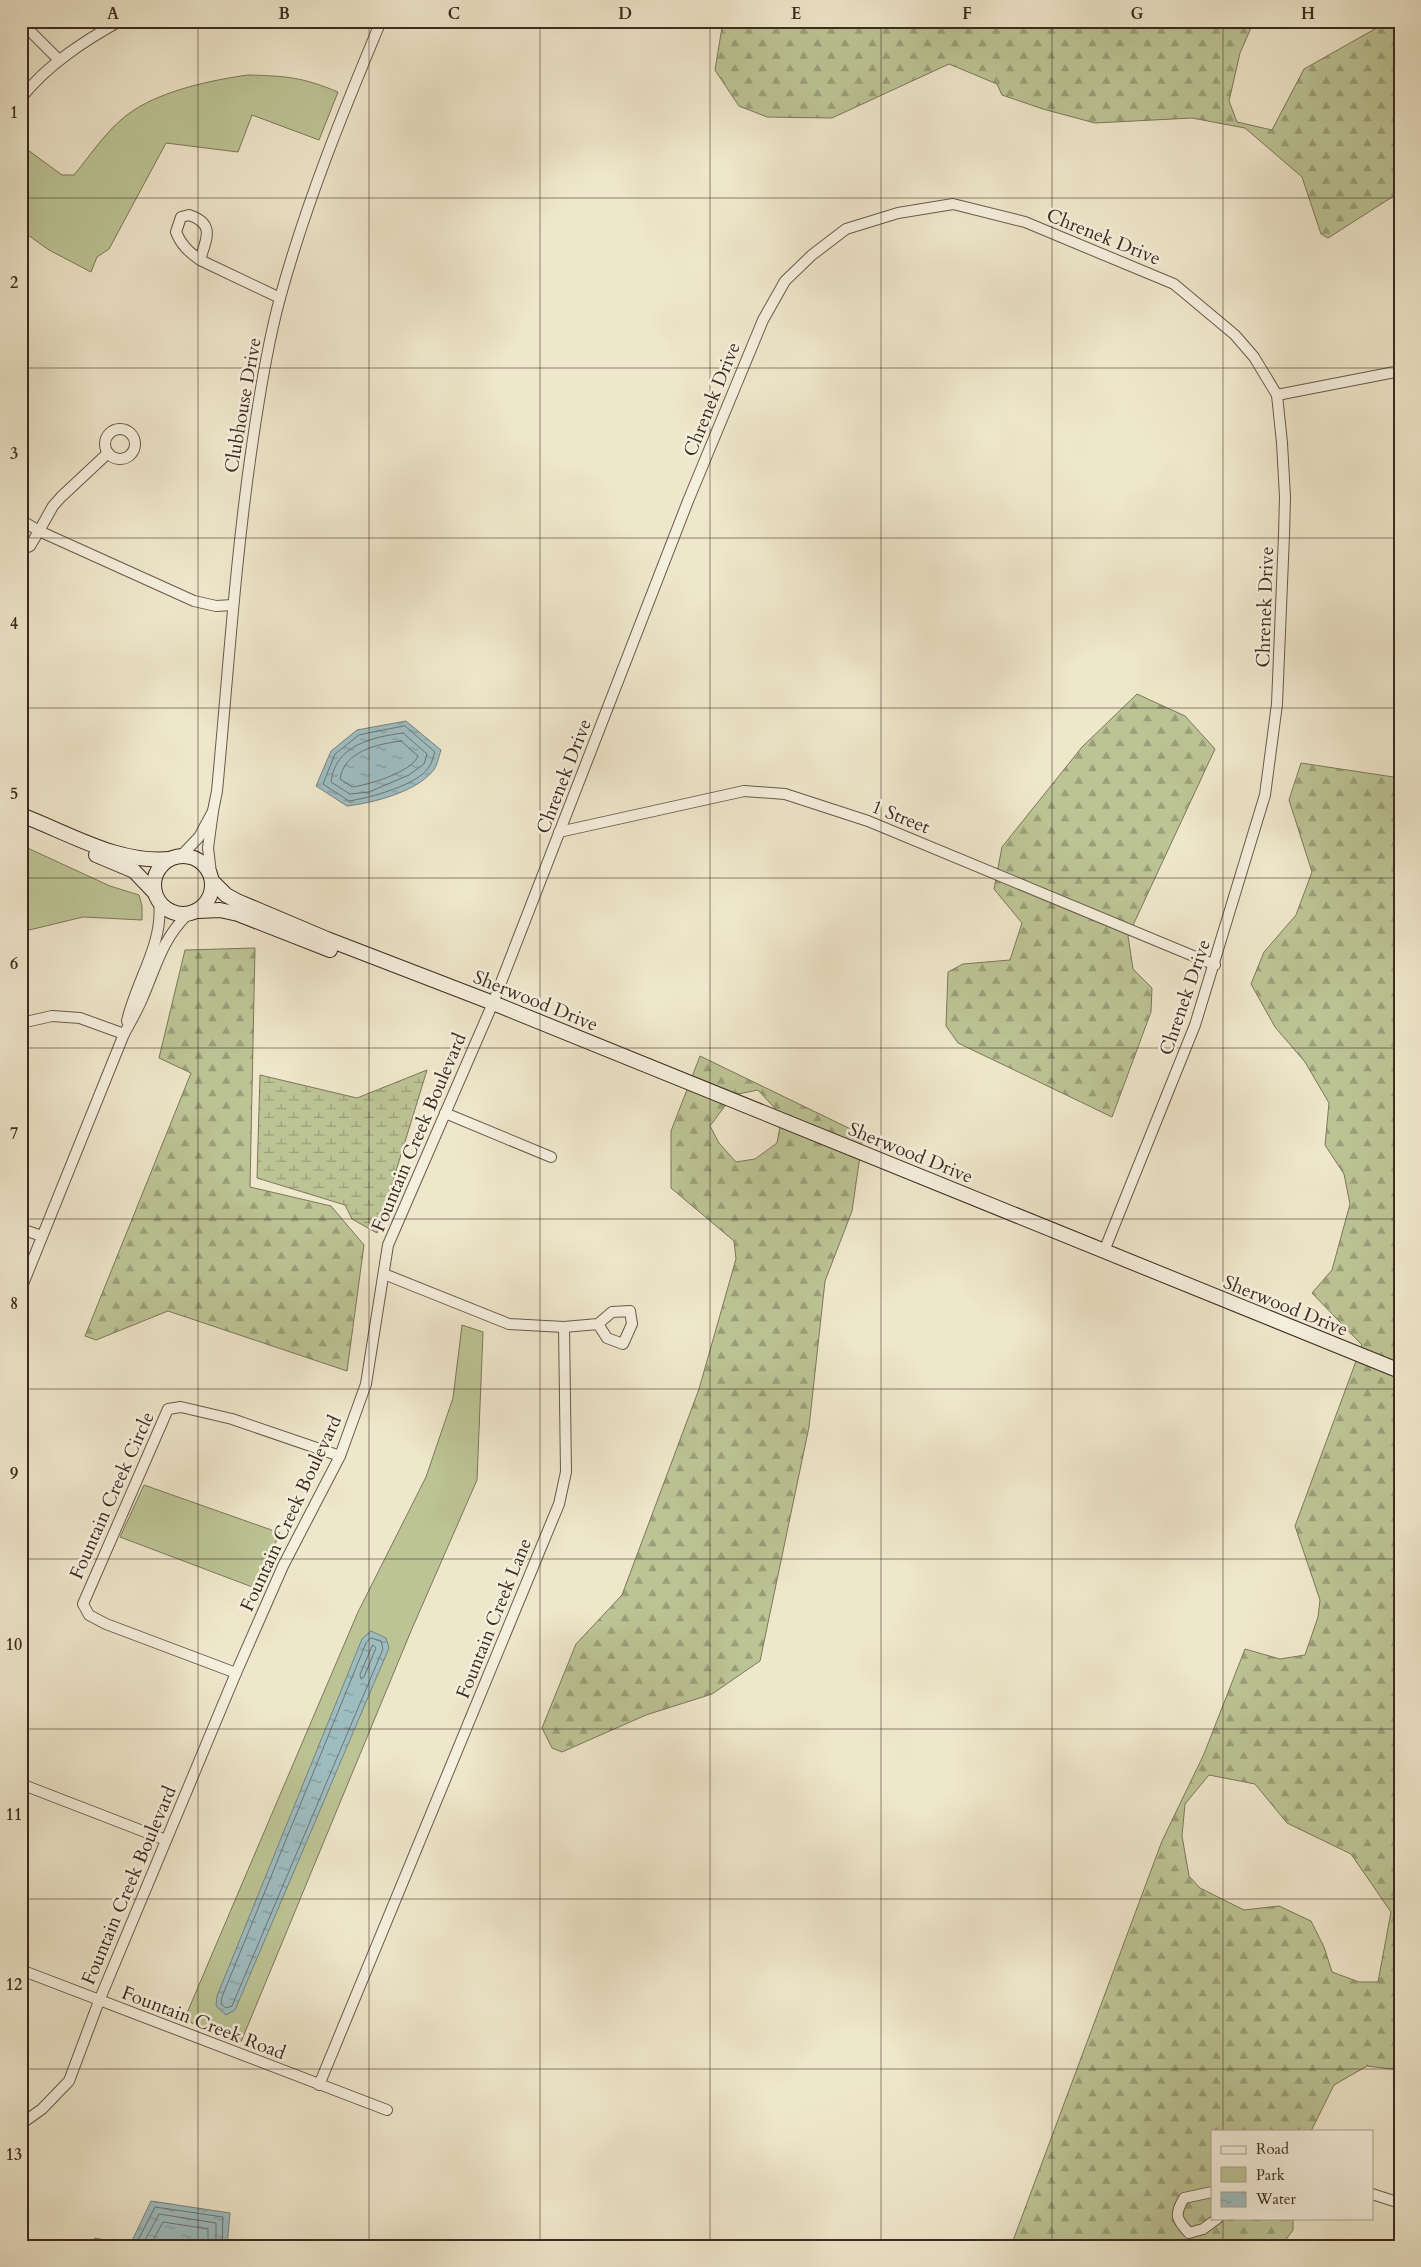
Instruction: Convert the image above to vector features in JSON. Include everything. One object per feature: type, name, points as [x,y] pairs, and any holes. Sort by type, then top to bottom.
[{"type":"street","points":[[21,98],[59,60],[95,35],[120,21]]},
{"type":"street","name":"Clubhouse Drive","points":[[212,880],[208,848],[217,791],[233,605],[246,486],[256,418],[280,298],[324,164],[381,21]]},
{"type":"street","points":[[21,22],[59,60]]},
{"type":"street","name":"Chrenek Drive","points":[[494,1003],[688,501],[763,320],[785,281],[812,255],[846,228],[898,212],[953,204],[1025,222],[1174,284],[1235,334],[1254,357],[1277,395],[1282,443],[1285,497],[1277,704],[1265,795],[1196,1025],[1104,1251]]},
{"type":"street","points":[[200,260],[280,298]]},
{"type":"street","points":[[1277,395],[1400,371]]},
{"type":"street","points":[[21,550],[30,546],[53,506],[61,497],[108,454]]},
{"type":"street","points":[[21,520],[39,531],[194,601],[210,605],[233,605]]},
{"type":"street","name":"1 Street","points":[[559,832],[744,791],[785,794],[868,821],[1215,965]]},
{"type":"street","name":"Clubhouse Drive","points":[[175,858],[199,837],[213,811]]},
{"type":"street","points":[[21,815],[137,859],[189,857],[204,865],[212,880],[210,898],[174,928],[167,939],[141,1002],[124,1034],[21,1289]]},
{"type":"street","points":[[21,824],[129,868],[141,876],[157,898],[172,912],[193,912]]},
{"type":"street","points":[[124,1034],[132,999],[156,938],[160,922],[154,884],[156,874],[162,865],[175,858]]},
{"type":"street","name":"Sherwood Drive","points":[[212,880],[226,895],[237,901],[494,1003],[1400,1371]]},
{"type":"street","name":"Sherwood Drive","points":[[193,912],[229,912],[364,962],[408,969]]},
{"type":"street","name":"Fountain Creek Boulevard","points":[[21,2124],[42,2109],[69,2081],[99,2001],[282,1566],[340,1456],[366,1384],[388,1245],[494,1003]]},
{"type":"street","points":[[21,1023],[52,1016],[80,1018],[124,1034]]},
{"type":"street","points":[[446,1113],[552,1156]]},
{"type":"street","points":[[21,1229],[42,1236]]},
{"type":"street","points":[[384,1274],[509,1324],[564,1327],[598,1324]]},
{"type":"street","name":"Fountain Creek Lane","points":[[319,2085],[559,1504],[566,1472],[564,1327]]},
{"type":"street","name":"Fountain Creek Circle","points":[[236,1673],[106,1624],[89,1615],[83,1604],[168,1409],[181,1407],[232,1419],[340,1456]]},
{"type":"street","points":[[21,1784],[166,1840]]},
{"type":"street","name":"Fountain Creek Road","points":[[21,1970],[387,2110]]},
{"type":"street","points":[[1211,2192],[1184,2198],[1177,2210],[1178,2221],[1189,2233],[1203,2229],[1215,2220]]},
{"type":"street","points":[[1374,2195],[1400,2203]]},
{"type":"green space","points":[[726,21],[1254,21],[1240,53],[1229,101],[1237,122],[1272,130],[1304,69],[1389,21],[1400,21],[1400,192],[1328,238],[1321,234],[1302,177],[1245,128],[1192,118],[1095,123],[1043,109],[1002,95],[997,84],[949,64],[832,118],[767,117],[739,106],[715,70],[722,27]]},
{"type":"green space","points":[[248,75],[294,78],[338,92],[319,140],[252,115],[238,152],[166,143],[109,249],[97,257],[91,272],[49,250],[21,230],[21,145],[62,175],[74,175],[117,123],[146,103],[174,91]]},
{"type":"green space","points":[[1137,694],[1185,716],[1215,749],[1128,936],[1133,969],[1152,988],[1151,1012],[1112,1117],[958,1043],[946,1026],[948,972],[963,964],[1010,960],[1022,923],[994,889],[1002,847],[1082,747]]},
{"type":"green space","points":[[1301,763],[1400,778],[1400,2070],[1367,2066],[1334,2085],[1312,2130],[1211,2130],[1211,2220],[1293,2220],[1293,2230],[1281,2246],[1011,2246],[1162,1841],[1204,1754],[1245,1649],[1280,1659],[1305,1655],[1318,1617],[1320,1600],[1295,1526],[1362,1345],[1312,1293],[1332,1270],[1350,1204],[1344,1174],[1325,1145],[1329,1103],[1305,1062],[1275,1027],[1251,984],[1264,952],[1296,915],[1312,872],[1289,800]],"holes":[[[1209,1775],[1255,1784],[1287,1823],[1351,1854],[1391,1912],[1378,1982],[1359,1982],[1332,1972],[1324,1947],[1311,1921],[1279,1906],[1244,1910],[1200,1888],[1189,1876],[1182,1836],[1185,1804]]]},
{"type":"green space","points":[[21,845],[110,886],[139,895],[142,906],[142,920],[83,917],[21,932]]},
{"type":"green space","points":[[255,948],[250,1187],[331,1206],[364,1245],[347,1371],[168,1311],[96,1340],[85,1336],[191,1073],[159,1058],[185,950]]},
{"type":"green space","points":[[700,1056],[863,1135],[852,1211],[825,1281],[809,1427],[760,1661],[712,1694],[646,1715],[562,1752],[552,1748],[542,1728],[576,1644],[622,1595],[699,1389],[736,1259],[734,1241],[671,1188],[671,1131]],"holes":[[[758,1090],[782,1116],[777,1143],[755,1159],[736,1162],[719,1143],[710,1126],[733,1095]]]},
{"type":"green space","points":[[427,1070],[377,1233],[352,1219],[345,1205],[257,1178],[260,1075],[357,1098]]},
{"type":"green space","points":[[462,1325],[483,1332],[477,1480],[411,1631],[241,2042],[184,2020],[358,1612],[426,1477],[453,1398]]},
{"type":"green space","points":[[144,1485],[280,1533],[255,1588],[120,1537]]},
{"type":"water","points":[[406,721],[441,750],[435,767],[425,779],[393,795],[347,806],[316,786],[331,751],[357,730]]},
{"type":"water","points":[[371,1631],[386,1638],[389,1648],[235,2010],[226,2015],[216,2006],[217,1996],[362,1639]]},
{"type":"water","points":[[151,2201],[230,2213],[227,2246],[89,2246],[95,2238],[130,2245]]}]
